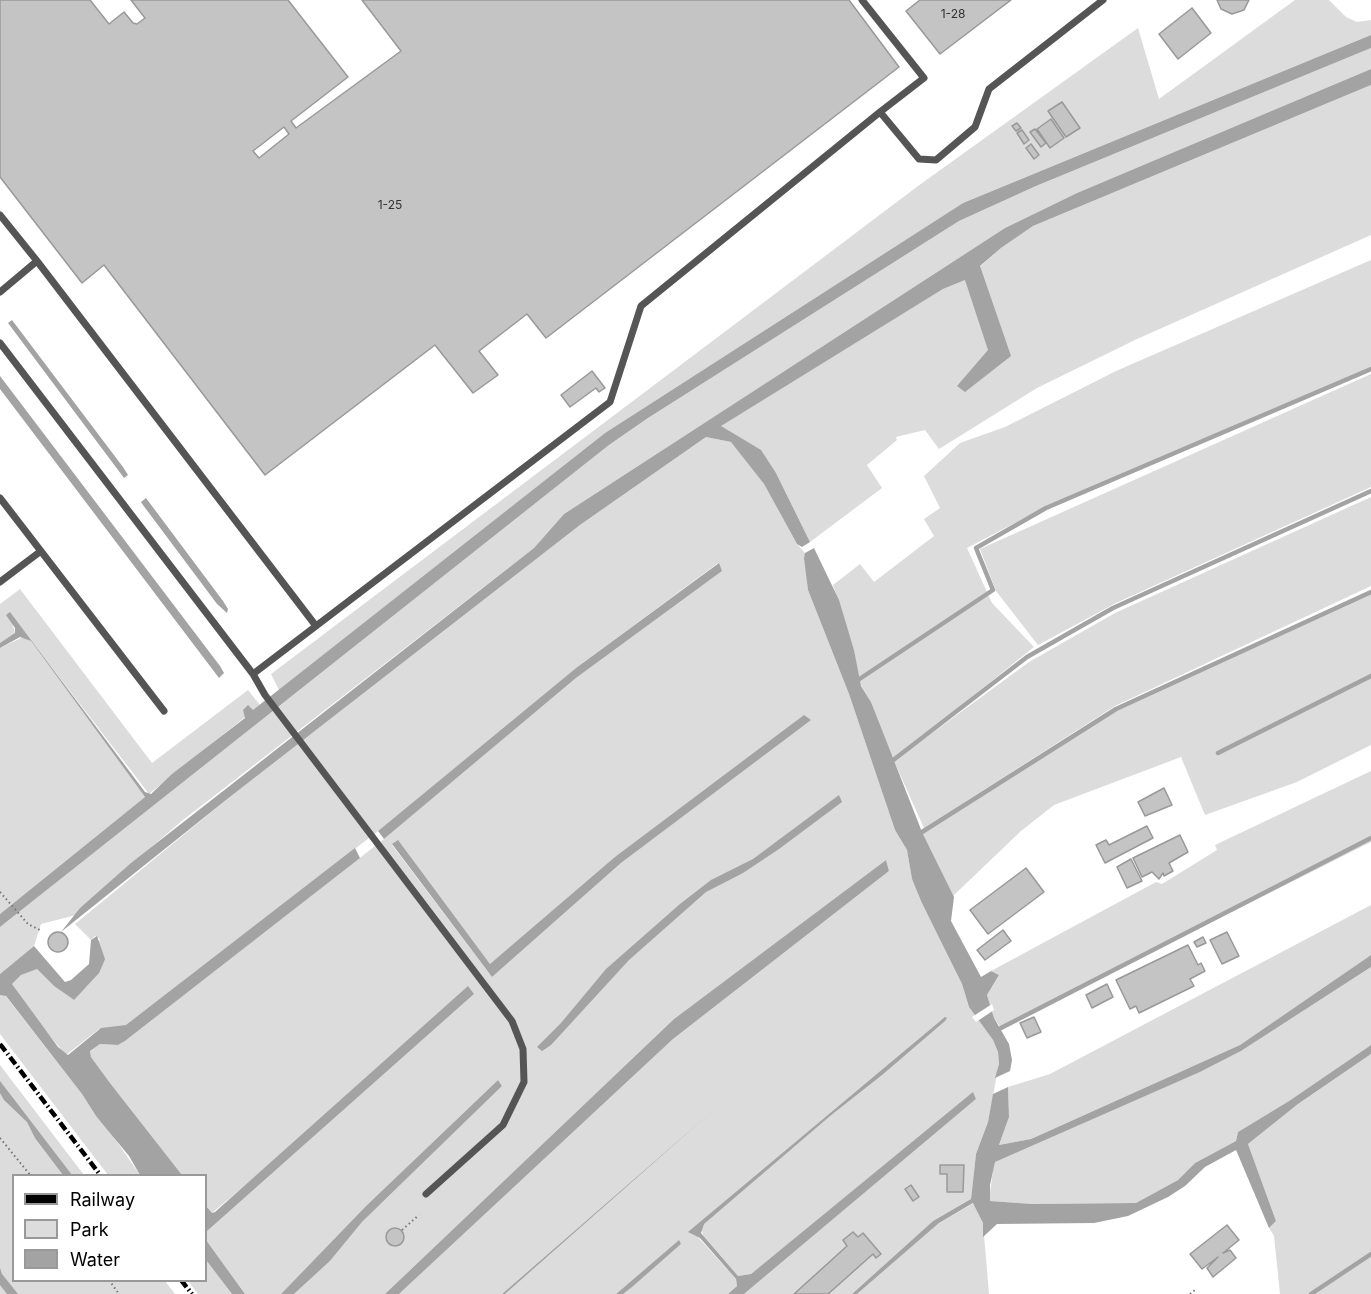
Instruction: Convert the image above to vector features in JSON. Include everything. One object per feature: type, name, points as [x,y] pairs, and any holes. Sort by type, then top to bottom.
[{"type":"lane","points":[[253,674],[610,402],[641,306],[924,78],[862,0]]},
{"type":"lane","points":[[880,112],[919,159],[936,160],[975,127],[989,89],[1103,0]]},
{"type":"lane","points":[[0,215],[316,626]]},
{"type":"lane","points":[[0,292],[37,261]]},
{"type":"lane","points":[[0,343],[253,674],[265,695],[512,1021],[523,1049],[524,1082],[503,1125],[426,1194]]},
{"type":"lane","points":[[0,498],[164,711]]},
{"type":"lane","points":[[0,582],[40,551]]},
{"type":"path","points":[[0,892],[21,918],[42,931]]},
{"type":"path","points":[[0,1138],[29,1174]]},
{"type":"path","points":[[402,1230],[419,1215]]},
{"type":"path","points":[[110,1282],[119,1294]]},
{"type":"path","points":[[1190,1294],[1196,1289]]},
{"type":"green space","points":[[1295,0],[1329,0],[1346,17],[1357,22],[1371,20],[1371,35],[963,203],[605,433],[279,690],[271,674],[918,186],[1138,28],[1159,99]]},
{"type":"green space","points":[[1371,48],[1371,69],[1077,193],[1005,228],[564,514],[534,548],[183,820],[80,908],[76,915],[41,924],[34,946],[0,974],[0,927],[609,445],[648,418],[959,221],[1036,186]]},
{"type":"green space","points":[[1371,85],[1371,235],[1137,339],[1037,388],[939,449],[925,430],[896,437],[897,440],[867,465],[882,488],[810,542],[776,473],[720,426],[943,289],[965,280],[1001,248],[1033,226]]},
{"type":"green space","points":[[1371,260],[1371,369],[1045,507],[967,548],[992,603],[1034,647],[892,761],[871,702],[858,680],[854,650],[833,585],[860,564],[874,582],[934,536],[924,519],[940,508],[924,476],[960,443],[1005,427],[1116,371]]},
{"type":"green space","points":[[1371,374],[1371,487],[1116,603],[1038,645],[996,591],[980,549]]},
{"type":"green space","points":[[706,437],[731,442],[764,484],[797,544],[805,553],[808,590],[849,694],[895,830],[907,850],[912,879],[962,984],[969,1007],[993,1040],[998,1052],[999,1064],[988,1122],[976,1154],[971,1199],[933,1221],[852,1294],[744,1294],[976,1099],[973,1093],[751,1274],[738,1276],[703,1235],[701,1228],[696,1235],[736,1279],[737,1286],[728,1294],[623,1294],[681,1244],[678,1241],[616,1294],[505,1294],[717,1107],[502,1294],[399,1294],[673,1039],[889,871],[886,860],[674,1019],[385,1294],[294,1294],[330,1261],[362,1222],[502,1086],[498,1080],[366,1206],[281,1294],[245,1294],[207,1241],[207,1231],[474,994],[212,1213],[207,1207],[207,1174],[181,1174],[91,1057],[90,1051],[100,1044],[118,1045],[125,1041],[384,839],[576,678],[722,571],[718,563],[576,668],[378,831],[126,1026],[99,1029],[66,1055],[38,1022],[12,984],[22,974],[37,969],[54,986],[74,1000],[100,939],[95,936],[91,940],[75,924],[226,800],[580,525]],"holes":[[[803,716],[810,720],[621,863],[492,977],[392,845],[398,841],[490,964]]]},
{"type":"green space","points":[[1371,497],[1371,586],[1115,706],[924,828],[894,761],[1029,662],[1115,613]]},
{"type":"green space","points":[[20,589],[152,763],[248,690],[260,705],[149,794],[10,613],[15,634],[0,643],[0,604]]},
{"type":"green space","points":[[1371,594],[1371,745],[1297,782],[1205,815],[1181,757],[1054,805],[1021,831],[953,896],[922,832],[1117,710]]},
{"type":"green space","points":[[23,637],[31,641],[145,797],[0,914],[0,648]]},
{"type":"green space","points":[[1371,771],[1371,842],[1001,1028],[994,1018],[987,995],[999,975],[991,971],[1156,882],[1162,884],[1217,850],[1215,845]]},
{"type":"green space","points":[[1371,905],[1371,955],[1240,1045],[1031,1139],[999,1145],[1009,1117],[1008,1087],[1050,1074]]},
{"type":"green space","points":[[1371,967],[1371,1045],[1289,1101],[1238,1132],[1236,1141],[1195,1163],[1178,1180],[1136,1203],[1032,1204],[989,1201],[994,1162],[1200,1072],[1241,1051]]},
{"type":"green space","points":[[4,994],[82,1094],[139,1174],[107,1174],[0,1034],[0,995]]},
{"type":"green space","points":[[1371,1054],[1371,1294],[1280,1294],[1274,1236],[1269,1228],[1276,1221],[1248,1144],[1298,1104]]},
{"type":"green space","points":[[0,1065],[83,1174],[12,1174],[12,1282],[166,1282],[175,1294],[0,1294]]},
{"type":"green space","points":[[974,1203],[983,1223],[989,1294],[857,1294],[939,1223]]},
{"type":"green space","points":[[207,1261],[232,1294],[198,1294],[189,1282],[207,1282]]},
{"type":"water","points":[[1371,35],[1371,48],[1036,186],[959,221],[648,418],[609,445],[0,927],[0,914],[145,797],[31,641],[20,637],[0,648],[0,643],[15,633],[15,628],[6,615],[10,612],[145,792],[151,794],[172,774],[245,718],[243,710],[248,705],[253,710],[605,433],[963,203]]},
{"type":"water","points":[[1371,69],[1371,85],[1033,226],[1001,248],[980,266],[1011,356],[965,392],[957,386],[988,350],[965,280],[943,289],[721,426],[761,450],[776,473],[810,542],[802,547],[797,544],[764,484],[731,442],[706,437],[580,525],[226,800],[61,932],[80,908],[131,863],[534,548],[564,514],[1005,228],[1077,193]]},
{"type":"water","points":[[12,320],[123,467],[128,475],[124,478],[8,323]]},
{"type":"water","points":[[0,376],[220,666],[224,673],[219,678],[0,389]]},
{"type":"water","points":[[146,498],[223,601],[228,609],[227,613],[217,604],[143,505],[141,502]]},
{"type":"water","points":[[814,548],[839,600],[854,650],[861,686],[871,702],[922,832],[954,897],[951,921],[981,977],[991,971],[999,975],[987,995],[994,1018],[1009,1044],[1012,1060],[1010,1071],[995,1078],[999,1064],[998,1052],[993,1040],[969,1007],[962,984],[912,879],[907,850],[895,830],[849,694],[808,590],[804,558],[805,553]]},
{"type":"water","points":[[719,563],[722,571],[576,678],[384,839],[378,831],[576,668]]},
{"type":"water","points":[[804,715],[811,720],[621,863],[492,977],[392,844],[398,840],[490,964],[615,857]]},
{"type":"water","points":[[839,795],[842,802],[779,849],[743,873],[706,892],[629,960],[551,1045],[542,1051],[537,1047],[561,1023],[606,969],[680,904],[711,880],[753,859]]},
{"type":"water","points":[[355,848],[360,858],[125,1041],[118,1045],[100,1044],[90,1051],[91,1057],[110,1083],[181,1174],[139,1174],[129,1156],[6,996],[0,995],[0,974],[34,946],[65,982],[71,980],[89,964],[91,940],[97,936],[105,959],[99,973],[74,1000],[54,986],[37,969],[21,975],[12,984],[58,1047],[68,1055],[101,1028],[126,1025]]},
{"type":"water","points":[[886,860],[889,871],[673,1039],[399,1294],[385,1294],[674,1019]]},
{"type":"water","points":[[1371,955],[1371,967],[1241,1051],[1200,1072],[995,1162],[990,1185],[990,1201],[1032,1204],[1136,1203],[1178,1180],[1195,1163],[1236,1141],[1238,1132],[1289,1101],[1371,1045],[1371,1054],[1298,1104],[1248,1144],[1276,1221],[1269,1228],[1236,1150],[1205,1167],[1185,1186],[1168,1197],[1128,1216],[1094,1223],[997,1224],[983,1237],[983,1223],[973,1203],[939,1223],[857,1294],[852,1294],[933,1221],[971,1199],[976,1154],[988,1122],[993,1094],[1008,1087],[1009,1117],[999,1145],[1031,1139],[1240,1045]]},
{"type":"water","points":[[468,986],[474,994],[207,1231],[207,1207],[212,1213]]},
{"type":"water","points":[[945,1017],[947,1018],[945,1021],[704,1224],[701,1233],[738,1276],[751,1274],[973,1092],[976,1099],[744,1294],[728,1294],[737,1286],[736,1279],[700,1238],[688,1232]]},
{"type":"water","points":[[498,1080],[502,1086],[362,1222],[330,1261],[294,1294],[281,1294],[366,1206]]},
{"type":"water","points":[[0,1081],[71,1174],[62,1174],[35,1138],[27,1122],[4,1100],[0,1093]]},
{"type":"water","points":[[717,1107],[505,1294],[502,1294]]},
{"type":"water","points":[[679,1240],[681,1244],[632,1287],[623,1294],[616,1294]]},
{"type":"water","points":[[207,1241],[245,1294],[232,1294],[207,1261]]},
{"type":"water","points":[[0,1268],[18,1294],[7,1294],[0,1285]]},
{"type":"pier","points":[[992,1004],[994,1010],[976,1022],[972,1017]]},
{"type":"building","points":[[0,0],[90,0],[109,24],[124,12],[133,23],[137,24],[145,18],[131,0],[288,0],[348,77],[291,121],[296,128],[401,51],[362,0],[849,0],[899,67],[546,338],[527,314],[479,351],[498,375],[473,393],[435,345],[265,475],[104,265],[82,283],[0,177]],"holes":[[[284,127],[289,134],[259,158],[253,151]]]},
{"type":"building","points":[[920,0],[1011,0],[940,54],[906,11]]},
{"type":"building","points":[[1217,0],[1249,0],[1244,10],[1232,14],[1221,9]]},
{"type":"building","points":[[1192,8],[1211,33],[1178,59],[1159,34]]},
{"type":"building","points":[[1062,102],[1080,128],[1066,137],[1048,111]]},
{"type":"building","points":[[1051,119],[1064,138],[1050,148],[1037,129]]},
{"type":"building","points":[[1017,123],[1021,128],[1016,131],[1012,126]]},
{"type":"building","points":[[1035,129],[1046,143],[1041,147],[1030,132]]},
{"type":"building","points":[[1022,130],[1029,140],[1024,144],[1017,133]]},
{"type":"building","points":[[1031,144],[1039,155],[1034,159],[1026,148]]},
{"type":"building","points":[[592,371],[605,388],[599,392],[596,388],[570,407],[561,395]]},
{"type":"building","points":[[1164,788],[1172,805],[1145,816],[1138,802]]},
{"type":"building","points":[[1147,826],[1153,838],[1105,863],[1096,845],[1106,840],[1109,845]]},
{"type":"building","points":[[1180,835],[1188,852],[1169,863],[1173,871],[1164,876],[1163,873],[1159,879],[1152,872],[1142,877],[1133,858]]},
{"type":"building","points":[[1131,859],[1142,881],[1127,888],[1117,867]]},
{"type":"building","points":[[1026,868],[1044,892],[988,934],[970,910]]},
{"type":"building","points":[[1003,930],[1011,941],[985,960],[977,950]]},
{"type":"building","points":[[58,932],[65,935],[68,942],[65,949],[58,952],[51,949],[48,942],[51,935]]},
{"type":"building","points":[[1227,932],[1239,956],[1222,964],[1210,940]]},
{"type":"building","points":[[1203,937],[1206,943],[1197,947],[1194,942]]},
{"type":"building","points":[[1188,945],[1198,965],[1201,963],[1205,971],[1190,979],[1194,986],[1139,1013],[1136,1006],[1130,1009],[1116,980]]},
{"type":"building","points":[[1107,984],[1113,997],[1092,1008],[1086,995]]},
{"type":"building","points":[[1034,1017],[1041,1032],[1027,1038],[1020,1023]]},
{"type":"building","points":[[940,1165],[964,1165],[963,1192],[947,1192],[947,1174],[940,1174]]},
{"type":"building","points":[[911,1185],[919,1197],[913,1201],[905,1189]]},
{"type":"building","points":[[1227,1225],[1239,1240],[1223,1253],[1230,1250],[1236,1258],[1213,1277],[1207,1268],[1218,1257],[1202,1269],[1190,1254]]},
{"type":"building","points":[[391,1228],[399,1228],[404,1233],[402,1244],[391,1246],[386,1241],[386,1233]]},
{"type":"building","points":[[853,1232],[858,1237],[863,1233],[881,1254],[876,1258],[873,1254],[828,1294],[794,1294],[847,1246],[843,1240]]},
{"type":"waterway","points":[[858,680],[993,590],[976,548],[1046,508],[1371,369]]},
{"type":"waterway","points":[[892,761],[1027,657],[1113,608],[1371,491]]},
{"type":"waterway","points":[[922,832],[1116,709],[1371,592]]},
{"type":"waterway","points":[[1218,753],[1371,676]]},
{"type":"waterway","points":[[1001,1028],[1371,838]]},
{"type":"waterway","points":[[1311,1294],[1371,1254]]},
{"type":"railway","points":[[0,1044],[99,1174]]},
{"type":"railway","points":[[183,1282],[192,1294]]}]
